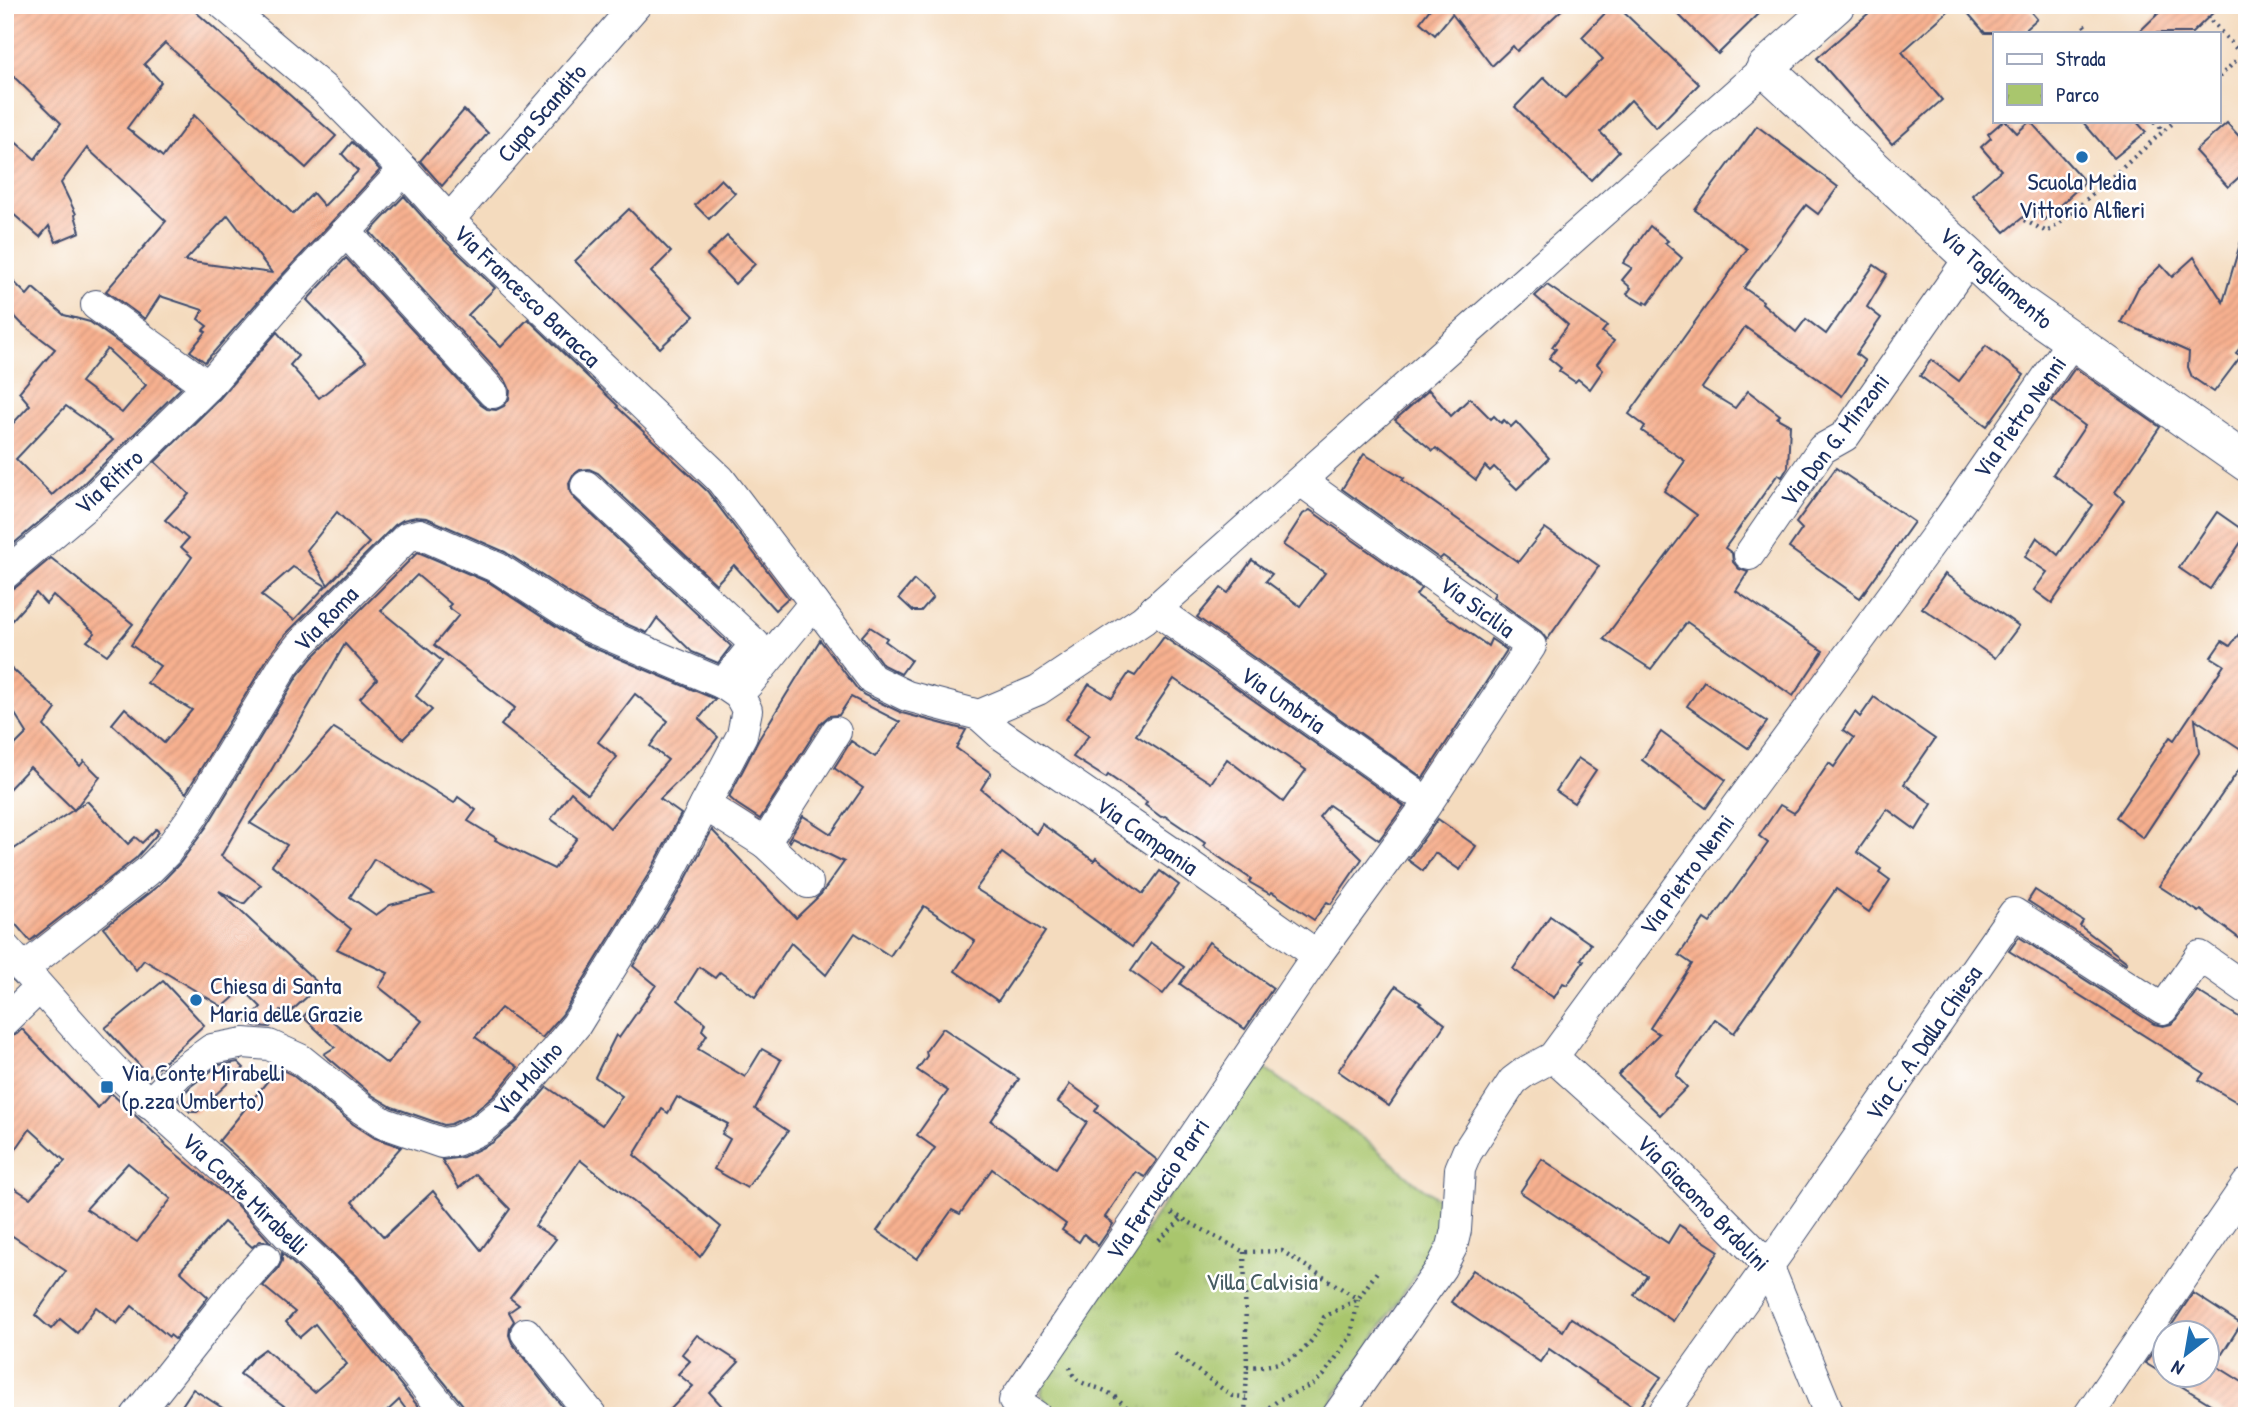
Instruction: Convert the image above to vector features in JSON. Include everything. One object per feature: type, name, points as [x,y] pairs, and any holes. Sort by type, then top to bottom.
[{"type":"main road","points":[[1765,68],[1836,5]]},
{"type":"main road","name":"Via Tagliamento","points":[[1765,68],[2019,303],[2247,463]]},
{"type":"street","name":"Via Francesco Baracca","points":[[224,5],[326,90],[449,220],[720,479],[872,679],[907,696],[979,715]]},
{"type":"street","name":"Cupa Scandito","points":[[449,220],[636,5]]},
{"type":"street","points":[[979,715],[1038,690],[1143,620],[1765,68]]},
{"type":"street","name":"Via Ritiro","points":[[5,574],[88,505],[208,386],[285,297],[404,170]]},
{"type":"street","points":[[346,232],[493,393]]},
{"type":"street","name":"Via Don G. Minzoni","points":[[1749,555],[1822,449],[1845,436],[1970,257]]},
{"type":"street","points":[[96,305],[208,386]]},
{"type":"street","name":"Via Pietro Nenni","points":[[1337,1416],[1441,1268],[1452,1247],[1456,1230],[1460,1169],[1467,1152],[1513,1081],[1553,1057],[1947,521],[2072,341]]},
{"type":"street","name":"Via Sicilia","points":[[1301,481],[1531,646],[1418,798]]},
{"type":"street","points":[[586,486],[755,644],[731,690]]},
{"type":"street","name":"Via Roma","points":[[5,1021],[23,968],[148,871],[166,853],[192,817],[291,655],[327,615],[407,537],[420,534],[498,568],[589,627],[731,690]]},
{"type":"street","points":[[731,690],[814,603]]},
{"type":"street","name":"Via Umbria","points":[[1155,609],[1418,798]]},
{"type":"street","name":"Via Molino","points":[[149,1104],[179,1073],[212,1049],[244,1044],[269,1045],[300,1059],[362,1109],[384,1123],[442,1143],[456,1141],[481,1129],[506,1109],[576,1025],[666,879],[742,735],[747,710],[731,690]]},
{"type":"street","name":"Via Campania","points":[[979,715],[1000,734],[1317,955]]},
{"type":"street","points":[[765,843],[836,732]]},
{"type":"street","name":"Via Ferruccio Parri","points":[[1036,1416],[1014,1401],[1317,955],[1418,798]]},
{"type":"street","points":[[705,805],[765,843],[808,883]]},
{"type":"street","name":"Via C. A. Dalla Chiesa","points":[[1661,1416],[2014,913],[2163,1009],[2200,956],[2247,989]]},
{"type":"street","name":"Via Conte Mirabelli","points":[[23,968],[97,1052],[149,1104],[247,1191],[277,1245],[344,1287],[449,1416]]},
{"type":"street","name":"Via Giacomo Brdolini","points":[[1553,1057],[1645,1140],[1768,1265],[1830,1416]]},
{"type":"street","points":[[2088,1416],[2247,1184]]},
{"type":"street","points":[[136,1416],[277,1245]]},
{"type":"street","points":[[526,1333],[592,1416]]},
{"type":"path","points":[[2211,21],[2247,60]]},
{"type":"path","points":[[2084,25],[2089,32]]},
{"type":"path","points":[[2220,77],[2247,50]]},
{"type":"path","points":[[2156,122],[2164,132]]},
{"type":"path","points":[[2024,220],[2047,232],[2174,122]]},
{"type":"path","points":[[1150,1200],[1244,1252],[1282,1251],[1358,1299]]},
{"type":"path","points":[[1156,1243],[1182,1219]]},
{"type":"path","points":[[1244,1252],[1247,1367],[1245,1416]]},
{"type":"path","points":[[1258,1416],[1280,1399],[1312,1385],[1324,1376],[1351,1336],[1358,1299],[1379,1269]]},
{"type":"path","points":[[1247,1367],[1276,1365],[1293,1358],[1318,1333],[1324,1317],[1358,1299]]},
{"type":"path","points":[[1175,1354],[1232,1396],[1246,1397]]},
{"type":"path","points":[[1070,1358],[1075,1378],[1108,1392],[1133,1416]]},
{"type":"path","points":[[1189,1416],[1197,1412],[1213,1416]]},
{"type":"green space","name":"Villa Calvisia","points":[[1256,1069],[1265,1069],[1366,1140],[1444,1203],[1440,1238],[1322,1416],[1060,1416],[1048,1407],[1041,1393],[1044,1379]]},
{"type":"building","points":[[5,5],[188,5],[336,136],[306,168],[165,43],[144,64],[161,82],[127,128],[163,157],[194,115],[293,214],[313,193],[324,206],[358,171],[342,154],[352,142],[380,170],[205,362],[190,351],[206,332],[203,330],[207,326],[198,319],[203,310],[160,296],[145,319],[106,291],[166,221],[87,148],[61,183],[76,214],[80,232],[56,242],[49,226],[40,237],[5,207],[5,133],[35,159],[61,123],[5,68]],"holes":[[[228,215],[272,273],[185,261]]]},
{"type":"building","points":[[1433,5],[1567,5],[1517,51],[1513,46],[1492,66],[1452,14],[1435,35],[1420,22]]},
{"type":"building","points":[[1613,5],[1699,84],[1656,128],[1631,100],[1600,132],[1619,151],[1591,180],[1515,107],[1544,77],[1565,98],[1603,59],[1582,37]]},
{"type":"building","points":[[1669,5],[1768,5],[1718,54]]},
{"type":"building","points":[[1878,5],[1955,5],[1902,52],[1942,100],[1892,144],[1817,58]]},
{"type":"building","points":[[1961,5],[2025,5],[2037,19],[2022,32],[1985,33]]},
{"type":"building","points":[[2167,5],[2221,5],[2193,32],[2139,32]]},
{"type":"building","points":[[464,110],[488,133],[442,186],[420,161]]},
{"type":"building","points":[[2002,122],[2007,122],[2017,133],[2031,122],[2085,182],[2044,220],[2033,209],[2005,232],[1972,195],[2001,170],[1981,147],[1991,138],[1988,134]]},
{"type":"building","points":[[2083,122],[2137,122],[2146,132],[2114,158]]},
{"type":"building","points":[[2227,123],[2247,145],[2247,170],[2228,187],[2195,151]]},
{"type":"building","points":[[1757,126],[1838,187],[1818,214],[1806,205],[1744,288],[1763,301],[1762,303],[1796,332],[1806,319],[1826,334],[1874,265],[1887,274],[1867,307],[1881,318],[1856,354],[1865,361],[1842,396],[1745,327],[1702,388],[1735,408],[1748,391],[1780,415],[1777,418],[1790,425],[1788,467],[1782,477],[1778,474],[1725,548],[1732,553],[1733,562],[1739,569],[1748,572],[1736,591],[1823,651],[1793,696],[1687,622],[1651,669],[1604,639],[1697,515],[1664,491],[1685,461],[1642,431],[1645,426],[1629,414],[1747,249],[1695,210]]},
{"type":"building","points":[[721,179],[735,193],[709,219],[695,205]]},
{"type":"building","points":[[404,196],[437,233],[495,288],[468,315],[501,347],[528,319],[707,491],[788,598],[775,610],[734,565],[716,584],[598,473],[589,469],[580,470],[573,475],[569,483],[570,492],[731,646],[718,663],[692,652],[657,618],[647,633],[597,611],[505,552],[427,518],[403,520],[285,635],[269,656],[186,793],[112,724],[125,708],[164,743],[192,710],[147,683],[160,666],[131,645],[192,557],[181,547],[188,539],[165,520],[189,494],[155,462],[220,398],[277,332],[298,356],[290,365],[319,398],[366,361],[307,300],[346,258],[481,405],[496,410],[504,406],[509,399],[510,390],[506,381],[370,232]],"holes":[[[337,512],[369,543],[328,585],[307,550]],[[293,567],[326,586],[294,620],[261,595]]]},
{"type":"building","points":[[629,209],[671,252],[651,272],[694,316],[660,348],[575,261]]},
{"type":"building","points":[[1650,226],[1668,241],[1665,243],[1682,258],[1648,304],[1644,304],[1627,294],[1631,288],[1622,280],[1632,268],[1623,263]]},
{"type":"building","points":[[727,236],[755,264],[735,284],[707,255]]},
{"type":"building","points":[[2241,241],[2247,242],[2247,339],[2236,353],[2241,356],[2214,392],[2192,377],[2188,367],[2189,352],[2121,322],[2138,288],[2161,265],[2172,277],[2194,257],[2223,302]]},
{"type":"building","points":[[5,273],[27,295],[33,288],[64,315],[90,322],[181,388],[76,491],[5,551],[5,432],[30,405],[19,392],[55,349],[22,324],[5,306]],"holes":[[[107,349],[146,385],[122,413],[81,382]],[[66,406],[113,440],[52,495],[16,459]]]},
{"type":"building","points":[[1547,285],[1607,326],[1602,332],[1614,341],[1597,364],[1603,370],[1590,389],[1578,379],[1575,382],[1559,371],[1561,368],[1549,358],[1556,349],[1552,347],[1568,325],[1535,296]]},
{"type":"building","points":[[1986,346],[2024,375],[1987,426],[1920,376],[1931,360],[1959,381]]},
{"type":"building","points":[[2075,368],[2160,427],[2115,492],[2124,500],[2052,603],[2034,590],[2047,572],[2025,557],[2037,537],[2058,555],[2093,505],[2053,474],[2085,426],[2052,401]]},
{"type":"building","points":[[1429,390],[1451,416],[1470,398],[1491,419],[1494,416],[1501,423],[1504,420],[1511,427],[1516,422],[1549,458],[1517,489],[1494,467],[1490,471],[1485,466],[1476,480],[1436,448],[1433,451],[1395,420]]},
{"type":"building","points":[[1364,454],[1404,478],[1402,480],[1518,562],[1545,528],[1599,566],[1547,640],[1541,632],[1493,597],[1495,593],[1443,556],[1440,559],[1342,489]]},
{"type":"building","points":[[1836,468],[1914,522],[1860,598],[1789,548],[1802,529],[1796,523]]},
{"type":"building","points":[[1310,510],[1421,588],[1416,595],[1488,646],[1491,639],[1507,650],[1423,778],[1197,617],[1221,588],[1228,593],[1252,560],[1272,574],[1266,581],[1300,606],[1325,573],[1283,545],[1303,514]]},
{"type":"building","points":[[2217,512],[2247,533],[2210,589],[2179,568]]},
{"type":"building","points":[[418,552],[490,583],[582,643],[715,699],[699,719],[718,737],[702,758],[660,799],[681,814],[651,870],[562,1015],[542,1038],[501,1008],[475,1037],[518,1067],[494,1096],[472,1114],[451,1124],[444,1125],[392,1107],[372,1095],[324,1054],[335,1047],[303,1017],[313,1006],[387,1064],[422,1021],[379,987],[388,973],[337,949],[351,929],[272,865],[287,845],[250,823],[334,728],[454,803],[458,797],[476,810],[468,821],[496,838],[495,840],[554,869],[577,838],[551,819],[571,792],[610,828],[668,760],[650,746],[668,721],[635,694],[598,742],[617,757],[588,794],[501,725],[515,708],[434,645],[459,615],[448,607],[451,604],[417,575],[381,611],[442,661],[416,696],[432,710],[403,739],[360,698],[377,679],[345,644],[221,856],[261,885],[244,904],[219,891],[320,985],[286,1016],[280,1010],[270,1027],[255,1026],[247,1022],[261,1007],[243,989],[223,1007],[144,960],[136,970],[104,928],[159,885],[180,863],[207,826],[298,675]],"holes":[[[374,859],[434,894],[390,905],[376,915],[350,897]]]},
{"type":"building","points":[[51,558],[133,624],[107,655],[87,641],[95,633],[53,595],[46,604],[36,593],[5,628],[5,591],[16,587]]},
{"type":"building","points":[[1945,574],[2019,626],[1995,658],[1922,608]]},
{"type":"building","points":[[914,580],[933,597],[921,611],[913,611],[899,598]]},
{"type":"building","points":[[2247,623],[2247,753],[2195,719],[2199,753],[2143,838],[2116,817],[2170,737],[2174,740],[2224,665],[2211,657],[2222,641],[2230,646]]},
{"type":"building","points":[[870,627],[911,660],[901,674],[883,665],[862,636]]},
{"type":"building","points":[[1164,637],[1404,806],[1379,840],[1329,805],[1319,817],[1362,859],[1331,904],[1327,902],[1314,920],[1272,892],[1270,894],[1249,882],[1251,879],[1203,846],[1205,843],[1165,816],[1161,817],[1145,805],[1147,802],[1108,775],[1106,778],[1073,757],[1089,735],[1066,719],[1089,684],[1112,698],[1129,673],[1135,676]],"holes":[[[1174,679],[1306,770],[1283,802],[1227,759],[1211,783],[1136,735]]]},
{"type":"building","points":[[820,640],[864,695],[902,713],[966,730],[956,748],[991,773],[981,789],[1036,834],[1042,824],[1094,861],[1096,858],[1143,894],[1160,871],[1179,885],[1132,947],[1002,853],[976,889],[1045,932],[998,1001],[955,971],[975,941],[924,906],[890,956],[855,933],[826,975],[791,943],[755,997],[720,972],[715,978],[699,967],[678,1000],[705,1023],[702,1030],[707,1035],[698,1049],[745,1077],[762,1049],[781,1060],[755,1109],[788,1131],[747,1188],[714,1169],[730,1139],[722,1134],[728,1124],[677,1097],[668,1113],[662,1109],[634,1155],[721,1227],[700,1257],[580,1160],[535,1226],[556,1239],[510,1298],[519,1305],[509,1312],[514,1321],[509,1335],[512,1343],[568,1414],[466,1416],[463,1405],[357,1276],[219,1141],[278,1068],[291,1074],[353,1124],[375,1138],[401,1147],[352,1202],[384,1237],[433,1191],[481,1250],[510,1209],[476,1174],[459,1188],[442,1160],[463,1157],[492,1143],[519,1120],[547,1087],[602,1125],[622,1096],[595,1077],[616,1035],[619,1038],[656,985],[633,966],[681,888],[712,830],[796,918],[821,894],[844,862],[793,837],[790,842],[788,840],[803,816],[831,834],[863,788],[834,768],[851,741],[875,757],[900,722],[851,697],[839,715],[829,716],[821,723],[760,819],[729,797],[759,739]]},
{"type":"building","points":[[5,662],[56,709],[44,726],[80,766],[84,761],[100,777],[74,810],[30,767],[5,793],[5,755],[27,733],[5,698],[11,694],[5,688]]},
{"type":"building","points":[[1704,681],[1767,722],[1748,748],[1687,706]]},
{"type":"building","points":[[1874,697],[1935,739],[1904,784],[1932,804],[1916,830],[1887,809],[1857,852],[1881,869],[1879,872],[1890,880],[1869,912],[1836,889],[1734,1033],[1715,1019],[1676,1076],[1687,1087],[1660,1115],[1618,1075],[1659,1034],[1650,1028],[1692,964],[1679,955],[1704,919],[1710,923],[1768,843],[1759,836],[1780,805],[1794,813],[1829,763],[1834,767],[1854,738],[1843,730],[1855,712],[1860,717]]},
{"type":"building","points":[[1661,732],[1726,780],[1706,808],[1642,760]]},
{"type":"building","points":[[1578,758],[1596,770],[1574,803],[1556,791]]},
{"type":"building","points":[[2247,758],[2247,944],[2201,910],[2199,912],[2159,886]]},
{"type":"building","points":[[87,801],[128,844],[135,837],[142,843],[156,829],[159,832],[136,858],[30,941],[5,912],[5,855]]},
{"type":"building","points":[[1438,819],[1476,846],[1460,870],[1435,853],[1423,871],[1408,860]]},
{"type":"building","points":[[2035,890],[2083,921],[2080,926],[2127,962],[2126,964],[2028,901]]},
{"type":"building","points":[[1550,916],[1591,944],[1581,959],[1584,961],[1567,985],[1563,983],[1554,998],[1513,969]]},
{"type":"building","points":[[2019,937],[2154,1024],[2171,1024],[2197,991],[2247,1022],[2247,1108],[2199,1080],[2204,1073],[2009,951]]},
{"type":"building","points":[[1209,942],[1273,988],[1245,1029],[1180,984]]},
{"type":"building","points":[[1151,943],[1184,967],[1163,994],[1131,971]]},
{"type":"building","points":[[163,981],[204,1025],[149,1076],[105,1028]]},
{"type":"building","points":[[1396,986],[1445,1024],[1389,1106],[1338,1071]]},
{"type":"building","points":[[943,1028],[1019,1079],[991,1121],[1056,1168],[1087,1122],[1058,1102],[1070,1084],[1099,1105],[1095,1111],[1157,1160],[1145,1177],[1136,1172],[1105,1217],[1113,1224],[1098,1246],[1084,1234],[1079,1242],[1062,1230],[1066,1224],[992,1169],[960,1214],[952,1210],[917,1259],[877,1231],[935,1148],[917,1135],[948,1091],[917,1070],[927,1056],[926,1051]]},
{"type":"building","points":[[22,1029],[98,1108],[111,1093],[164,1144],[235,1203],[270,1242],[260,1241],[252,1247],[224,1222],[180,1271],[208,1297],[175,1339],[132,1306],[117,1324],[96,1307],[77,1333],[60,1319],[51,1329],[35,1315],[66,1271],[5,1231],[5,1182],[30,1198],[65,1161],[30,1129],[5,1165],[5,1039]],"holes":[[[128,1163],[171,1199],[137,1242],[86,1209]]]},
{"type":"building","points":[[238,1062],[244,1068],[197,1112],[190,1112],[178,1100],[191,1086],[219,1065]]},
{"type":"building","points":[[1542,1159],[1668,1243],[1679,1225],[1719,1251],[1673,1321],[1634,1295],[1647,1276],[1520,1192]]},
{"type":"building","points":[[282,1253],[331,1299],[426,1416],[411,1416],[399,1400],[382,1416],[298,1416],[240,1374],[253,1358],[265,1349],[314,1392],[347,1364],[315,1324],[300,1337],[286,1322],[295,1312],[263,1286],[278,1269]]},
{"type":"building","points":[[1473,1270],[1563,1331],[1571,1318],[1661,1377],[1638,1410],[1549,1349],[1540,1362],[1451,1302]]},
{"type":"building","points":[[2193,1293],[2241,1324],[2220,1357],[2220,1320],[2175,1320]]},
{"type":"building","points":[[697,1335],[739,1362],[710,1393],[731,1416],[664,1416],[693,1386],[678,1374],[690,1361],[682,1354]]},
{"type":"building","points":[[2220,1368],[2247,1385],[2247,1416],[2230,1416],[2188,1390],[2220,1390]]},
{"type":"building","points":[[193,1389],[235,1416],[175,1416]]},
{"type":"place","name":"Scuola Media Vittorio Alfieri","points":[[2082,157]]},
{"type":"place","name":"Chiesa di Santa Maria delle Grazie","points":[[196,1000]]},
{"type":"place","name":"Via Conte Mirabelli (p.zza Umberto)","points":[[107,1087]]}]
